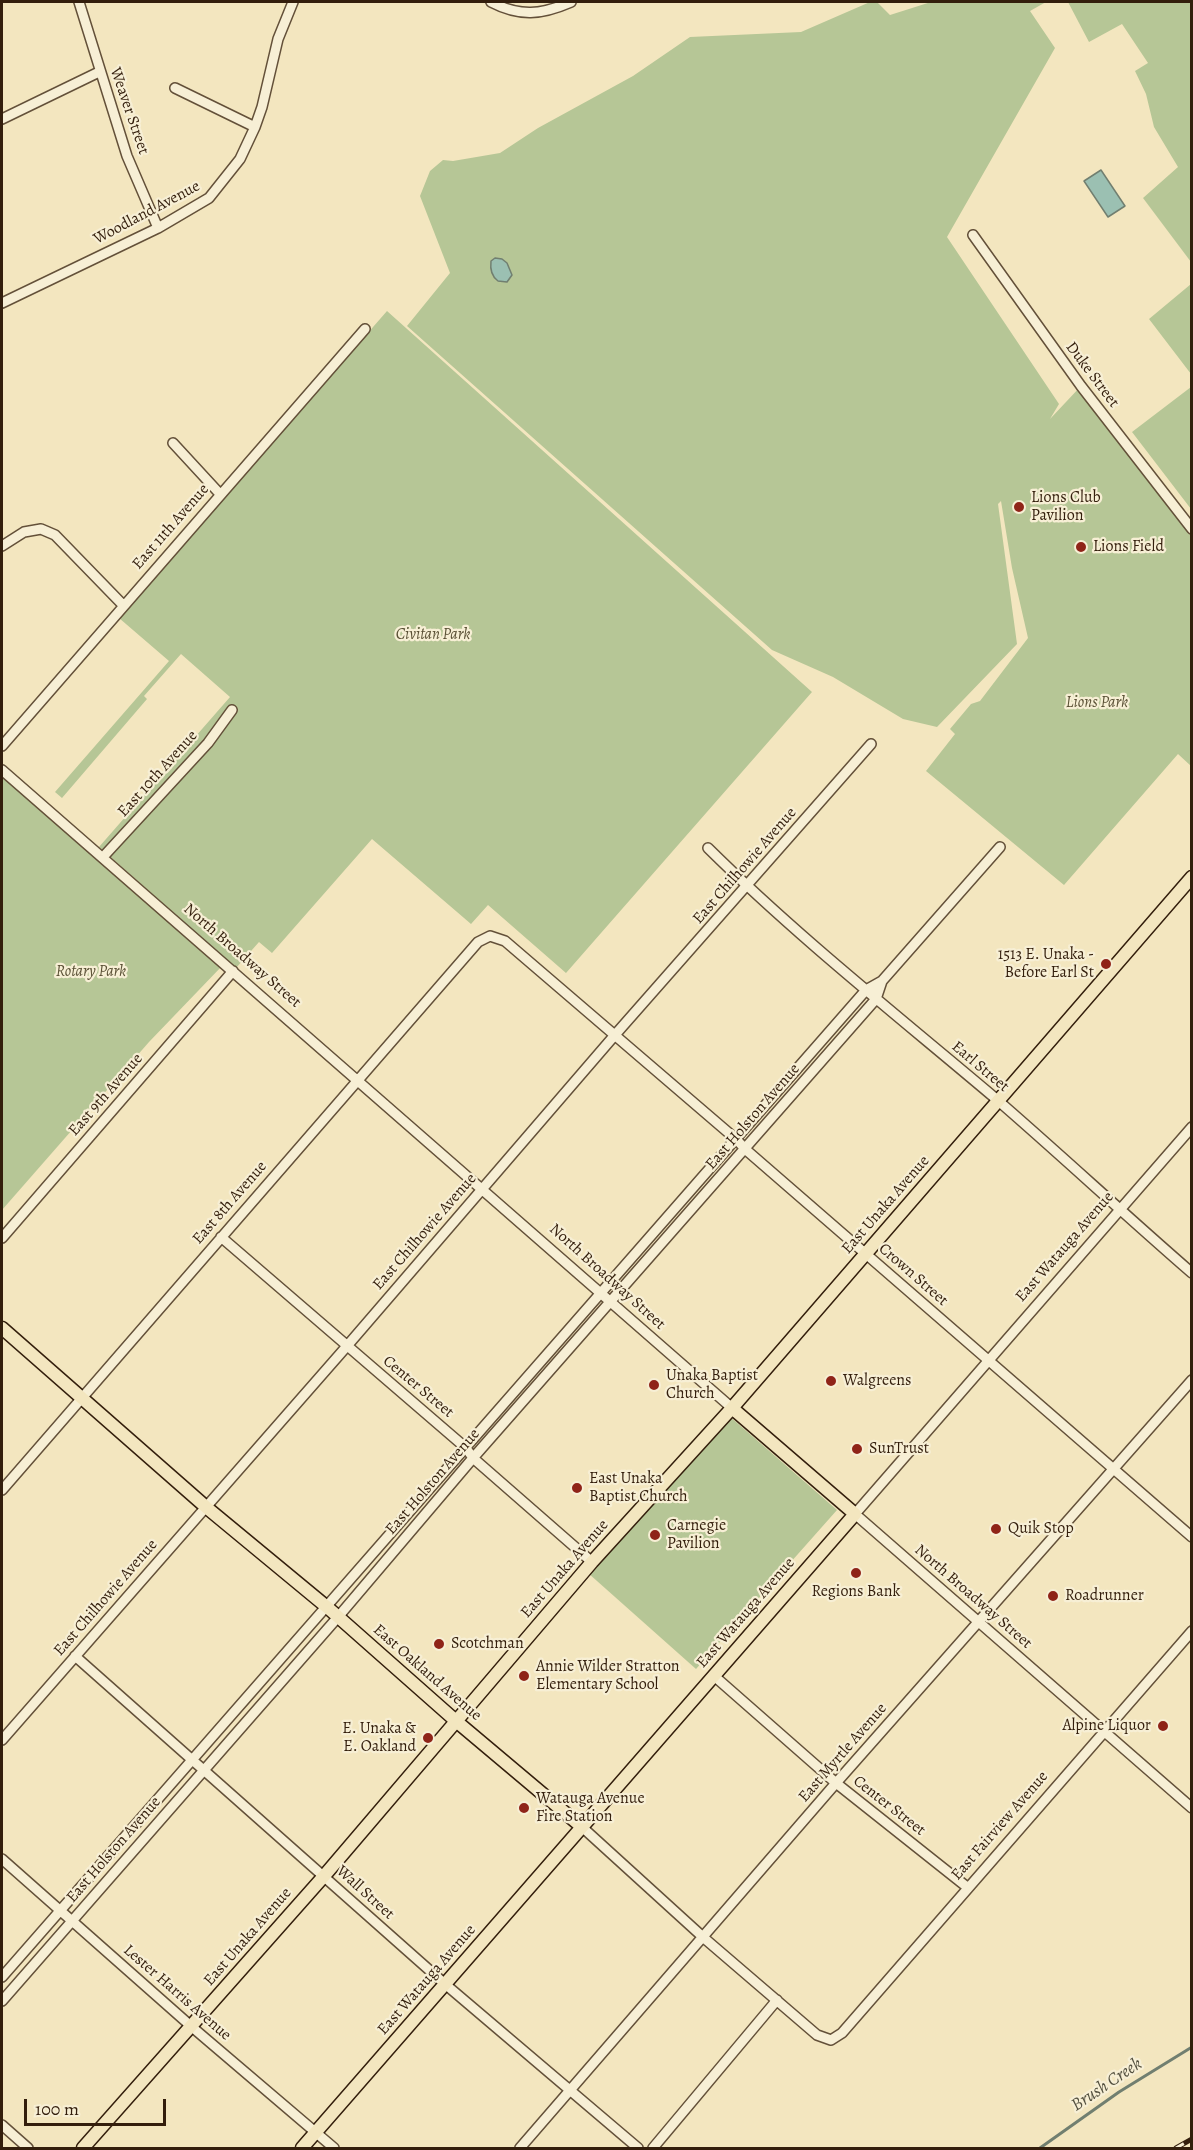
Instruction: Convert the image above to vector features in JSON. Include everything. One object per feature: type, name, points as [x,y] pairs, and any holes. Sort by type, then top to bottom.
[{"type":"main road","name":"East Unaka Avenue","points":[[83,2148],[324,1876],[592,1562],[732,1408],[1191,877]]},
{"type":"main road","name":"East Oakland Avenue","points":[[2,1328],[206,1507],[327,1607],[456,1721],[582,1827]]},
{"type":"main road","name":"North Broadway Street","points":[[732,1408],[855,1514]]},
{"type":"main road","name":"East Watauga Avenue","points":[[302,2148],[855,1514]]},
{"type":"street","name":"Weaver Street","points":[[79,2],[127,156],[158,228]]},
{"type":"street","name":"Woodland Avenue","points":[[2,303],[158,228],[209,198],[240,159],[255,127],[278,39],[293,2]]},
{"type":"street","points":[[491,2],[519,13],[539,12],[571,2]]},
{"type":"street","points":[[2,120],[99,72]]},
{"type":"street","points":[[175,88],[255,127]]},
{"type":"street","name":"Duke Street","points":[[973,235],[1081,386],[1191,530]]},
{"type":"street","name":"East 11th Avenue","points":[[2,746],[365,329]]},
{"type":"street","points":[[173,443],[220,494]]},
{"type":"street","points":[[2,546],[24,532],[42,529],[55,536],[123,605]]},
{"type":"street","name":"East 10th Avenue","points":[[103,856],[208,743],[232,710]]},
{"type":"street","name":"East Chilhowie Avenue","points":[[2,1740],[347,1346],[614,1035],[871,744]]},
{"type":"street","name":"North Broadway Street","points":[[2,770],[732,1408]]},
{"type":"street","name":"East Holston Avenue","points":[[2,1977],[866,990],[882,981],[1000,847]]},
{"type":"street","name":"Earl Street","points":[[708,848],[747,887],[997,1101],[1191,1273]]},
{"type":"street","name":"Crown Street","points":[[484,937],[497,937],[505,941],[737,1140],[1191,1538]]},
{"type":"street","name":"East 8th Avenue","points":[[2,1490],[357,1079],[484,937]]},
{"type":"street","name":"East 9th Avenue","points":[[2,1238],[233,971]]},
{"type":"street","name":"East Holston Avenue","points":[[2,2001],[338,1617],[473,1458],[876,999],[882,981]]},
{"type":"street","name":"East Watauga Avenue","points":[[855,1514],[1191,1127]]},
{"type":"street","name":"Center Street","points":[[221,1237],[466,1448],[473,1458],[592,1562]]},
{"type":"street","name":"East Myrtle Avenue","points":[[520,2148],[836,1783],[1191,1380]]},
{"type":"street","name":"North Broadway Street","points":[[855,1514],[1191,1808]]},
{"type":"street","name":"East Fairview Avenue","points":[[831,2040],[842,2033],[1191,1631]]},
{"type":"street","name":"Wall Street","points":[[75,1656],[444,1984],[638,2148]]},
{"type":"street","name":"Center Street","points":[[714,1674],[836,1783],[967,1887]]},
{"type":"street","name":"East Oakland Avenue","points":[[582,1827],[704,1938],[817,2036],[831,2040]]},
{"type":"street","name":"Lester Harris Avenue","points":[[2,1858],[192,2027],[334,2148]]},
{"type":"street","points":[[653,2148],[777,2000]]},
{"type":"street","points":[[2,2125],[28,2148]]},
{"type":"green space","name":"Lions Park","points":[[870,2],[877,2],[890,15],[931,2],[1046,2],[1030,11],[1055,48],[947,237],[1059,404],[1050,419],[1081,386],[1191,535],[1191,766],[1178,754],[1064,885],[926,771],[955,734],[950,729],[971,704],[980,701],[1028,638],[1012,568],[1001,501],[998,504],[1017,644],[937,727],[903,719],[833,677],[772,650],[407,326],[450,273],[420,196],[430,171],[443,160],[453,161],[500,153],[538,128],[633,76],[690,37],[801,32]]},
{"type":"green space","points":[[1068,2],[1191,2],[1191,262],[1143,198],[1178,167],[1154,127],[1146,94],[1135,71],[1148,63],[1122,24],[1089,42]]},
{"type":"green space","points":[[1191,284],[1191,374],[1149,319]]},
{"type":"green space","name":"Civitan Park","points":[[387,311],[812,692],[566,973],[488,905],[471,924],[372,839],[272,953],[259,942],[236,968],[99,847],[230,697],[181,654],[144,696],[147,699],[62,798],[55,792],[169,661],[119,618]]},
{"type":"green space","points":[[1191,387],[1191,509],[1132,432]]},
{"type":"green space","name":"Rotary Park","points":[[2,775],[222,966],[149,1042],[2,1210]]},
{"type":"green space","points":[[728,1415],[837,1510],[696,1669],[588,1573]]},
{"type":"shaded area","points":[[1101,170],[1125,206],[1108,217],[1084,181]]},
{"type":"shaded area","points":[[495,258],[507,263],[512,275],[507,282],[498,281],[492,275],[491,261]]},
{"type":"waterway","name":"Brush Creek","points":[[1040,2148],[1119,2092],[1192,2047]]},
{"type":"railway","points":[[1176,2148],[1192,2139]]},
{"type":"place","name":"Lions Club Pavilion","points":[[1019,507]]},
{"type":"place","name":"Lions Field","points":[[1081,547]]},
{"type":"place","name":"1513 E. Unaka - Before Earl St","points":[[1106,964]]},
{"type":"place","name":"Walgreens","points":[[831,1381]]},
{"type":"place","name":"Unaka Baptist Church","points":[[654,1385]]},
{"type":"place","name":"SunTrust","points":[[857,1449]]},
{"type":"place","name":"East Unaka Baptist Church","points":[[577,1488]]},
{"type":"place","name":"Quik Stop","points":[[996,1529]]},
{"type":"place","name":"Carnegie Pavilion","points":[[655,1535]]},
{"type":"place","name":"Regions Bank","points":[[856,1573]]},
{"type":"place","name":"Roadrunner","points":[[1053,1596]]},
{"type":"place","name":"Scotchman","points":[[439,1644]]},
{"type":"place","name":"Annie Wilder Stratton Elementary School","points":[[524,1676]]},
{"type":"place","name":"Alpine Liquor","points":[[1163,1726]]},
{"type":"place","name":"E. Unaka & E. Oakland","points":[[428,1738]]},
{"type":"place","name":"Watauga Avenue Fire Station","points":[[524,1808]]}]
